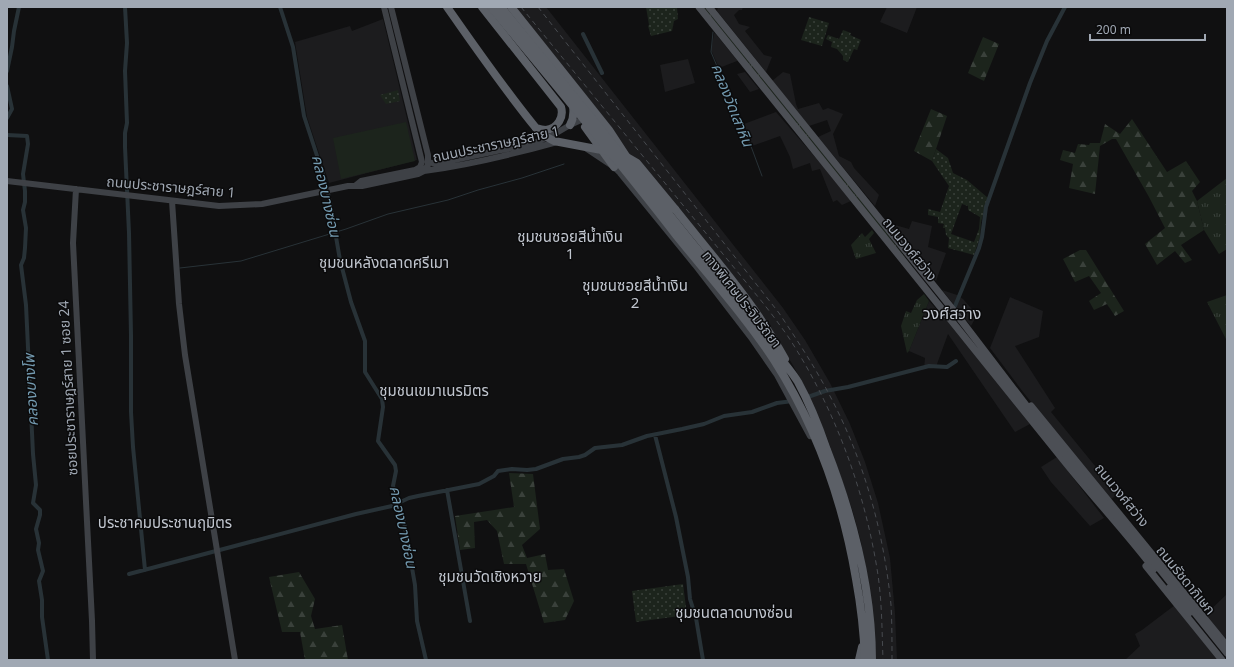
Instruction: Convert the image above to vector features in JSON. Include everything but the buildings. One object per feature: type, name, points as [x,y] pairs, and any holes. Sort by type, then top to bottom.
[{"type":"highway","points":[[447,7],[511,98],[544,136],[554,140],[624,155],[637,162],[746,297],[772,336],[792,371]]},
{"type":"highway","points":[[482,7],[561,107],[563,112],[558,123],[552,128],[546,130],[536,128]]},
{"type":"highway","name":"ทางพิเศษประจิมรัถยา","points":[[491,7],[641,190],[744,320],[773,359],[785,379],[798,402],[827,467],[844,524],[859,596],[864,643],[864,660]]},
{"type":"highway","points":[[496,7],[556,79],[581,120],[614,167]]},
{"type":"highway","name":"ทางพิเศษประจิมรัถยา","points":[[501,7],[610,139],[747,310],[782,361],[792,371],[821,432],[849,511],[867,594],[871,638],[871,660]]},
{"type":"highway","points":[[511,7],[609,130],[656,204]]},
{"type":"highway","points":[[570,125],[574,114],[573,106]]},
{"type":"highway","points":[[859,660],[862,647]]},
{"type":"main road","name":"ถนนประชาราษฎร์สาย 1","points":[[384,7],[395,34]]},
{"type":"main road","name":"ถนนประชาราษฎร์สาย 1","points":[[356,185],[361,181],[415,170],[420,167],[422,162],[395,34],[391,7]]},
{"type":"main road","name":"ถนนวงศ์สว่าง","points":[[699,7],[1102,507],[1166,591],[1222,660]]},
{"type":"main road","name":"ถนนวงศ์สว่าง","points":[[709,7],[954,311],[1032,413]]},
{"type":"main road","name":"ถนนประชาราษฎร์สาย 1","points":[[398,47],[428,155],[428,162],[424,171]]},
{"type":"main road","name":"ถนนประชาราษฎร์สาย 1","points":[[7,181],[213,205],[239,206],[262,204],[356,185],[362,186],[418,174],[424,171],[534,143],[581,120]]},
{"type":"main road","points":[[581,120],[591,123],[599,132],[750,318],[789,370],[831,464],[851,530],[864,595],[871,660]]},
{"type":"main road","name":"ถนนประชาราษฎร์สาย 1","points":[[428,162],[435,164],[455,163],[528,150],[567,141],[578,143],[614,167],[627,181],[669,235],[695,265],[770,366],[815,446],[824,468],[843,526],[856,589],[864,660]]},
{"type":"main road","name":"ซอยประชาราษฎร์สาย 1 ซอย 24","points":[[76,189],[73,244],[93,660]]},
{"type":"main road","points":[[172,201],[179,304],[187,370],[234,660]]},
{"type":"main road","name":"ถนนวงศ์สว่าง","points":[[979,344],[989,354],[1227,646]]},
{"type":"main road","name":"ถนนรัชดาภิเษก","points":[[1032,413],[1227,653]]},
{"type":"main road","name":"ถนนวงศ์สว่าง","points":[[1102,507],[1121,527],[1154,568]]},
{"type":"main road","name":"ถนนรัชดาภิเษก","points":[[1154,568],[1227,660]]},
{"type":"main road","points":[[1213,649],[1216,651],[1221,650],[1221,639]]},
{"type":"shaded area","points":[[510,7],[546,7],[783,308],[805,340],[830,383],[850,424],[865,462],[878,503],[890,558],[895,613],[897,660],[875,660],[868,580],[861,542],[852,509],[826,435],[804,385],[791,362],[755,308]]},
{"type":"shaded area","points":[[718,7],[743,7],[742,10],[739,10],[734,15],[739,24],[750,27],[745,31],[764,55],[772,57],[766,72],[717,11]]},
{"type":"shaded area","points":[[887,7],[917,7],[907,33],[880,22]]},
{"type":"shaded area","points":[[383,19],[417,160],[329,183],[307,117],[295,42],[350,26],[352,31]]},
{"type":"shaded area","points":[[715,33],[737,61],[719,68],[711,50]]},
{"type":"shaded area","points":[[688,59],[695,83],[665,92],[660,65]]},
{"type":"shaded area","points":[[745,72],[759,89],[750,92],[737,74]]},
{"type":"shaded area","points":[[783,72],[790,74],[798,109],[819,103],[823,110],[828,108],[843,114],[833,134],[839,156],[851,162],[854,168],[879,195],[875,206],[818,137],[831,131],[827,120],[809,126],[772,81]]},
{"type":"shaded area","points":[[776,112],[851,201],[842,205],[837,200],[833,202],[820,169],[812,171],[810,163],[793,169],[790,157],[780,136],[752,146],[744,124]]},
{"type":"shaded area","points":[[912,221],[932,226],[928,247],[946,253],[936,281],[888,223],[909,229]]},
{"type":"shaded area","points":[[942,290],[957,295],[963,299],[977,315],[971,326]]},
{"type":"shaded area","points":[[1010,297],[1043,311],[1039,337],[1015,346],[1055,408],[1051,412],[1118,494],[1110,500],[1023,392],[990,348]]},
{"type":"shaded area","points":[[929,301],[944,317],[1030,424],[1015,432],[948,334],[937,364],[938,367],[924,369],[925,358],[909,351]]},
{"type":"shaded area","points":[[1057,457],[1104,518],[1090,526],[1051,482],[1041,467]]},
{"type":"shaded area","points":[[1227,594],[1227,636],[1225,638],[1204,616]]},
{"type":"shaded area","points":[[1175,605],[1218,660],[1125,660],[1140,646],[1135,634]]},
{"type":"green space","points":[[646,7],[677,7],[678,19],[674,21],[672,31],[651,36],[648,26]]},
{"type":"green space","points":[[702,7],[705,7],[880,224],[923,281]]},
{"type":"green space","points":[[809,17],[829,23],[822,46],[801,40]]},
{"type":"green space","points":[[843,30],[851,33],[850,35],[861,40],[857,50],[854,49],[848,62],[843,60],[843,56],[837,49],[831,47],[832,42],[826,39],[828,35],[839,39]]},
{"type":"green space","points":[[983,37],[999,44],[984,81],[968,73]]},
{"type":"green space","points":[[398,90],[400,101],[386,104],[380,95]]},
{"type":"green space","points":[[931,109],[947,116],[932,161],[914,151]]},
{"type":"green space","points":[[1132,119],[1167,172],[1186,161],[1200,182],[1192,191],[1197,201],[1204,230],[1181,245],[1192,260],[1185,263],[1175,251],[1157,265],[1145,244],[1165,228],[1116,139],[1112,139],[1100,146],[1095,194],[1069,188],[1073,164],[1060,160],[1063,150],[1075,153],[1078,144],[1089,145],[1090,143],[1100,143],[1105,124],[1120,134]]},
{"type":"green space","points":[[406,122],[415,161],[341,179],[333,138]]},
{"type":"green space","points":[[936,149],[948,158],[953,173],[967,180],[988,198],[981,222],[980,237],[974,255],[948,248],[949,238],[946,235],[945,228],[943,228],[944,224],[938,223],[938,217],[928,215],[928,209],[940,212],[949,186],[932,161]],"holes":[[[962,204],[968,206],[968,210],[980,217],[979,229],[974,242],[951,234]]]},
{"type":"green space","points":[[1227,178],[1227,249],[1219,254],[1204,230],[1197,201]]},
{"type":"green space","points":[[872,230],[874,233],[869,239],[876,253],[856,259],[851,245],[862,233],[865,237]]},
{"type":"green space","points":[[1080,250],[1086,250],[1124,311],[1115,316],[1107,304],[1094,310],[1089,301],[1101,293],[1089,276],[1075,282],[1063,259]]},
{"type":"green space","points":[[924,294],[929,301],[907,353],[901,326],[906,311],[911,313],[917,300]]},
{"type":"green space","points":[[1227,295],[1227,341],[1207,302]]},
{"type":"green space","points":[[509,473],[533,474],[540,529],[522,545],[527,558],[545,554],[548,570],[564,569],[574,601],[565,620],[544,623],[526,564],[504,564],[497,531],[487,520],[474,522],[475,548],[460,550],[455,516],[514,507]]},
{"type":"green space","points":[[299,572],[315,599],[311,616],[315,629],[342,625],[348,660],[305,660],[300,632],[282,632],[269,577]]},
{"type":"green space","points":[[683,584],[687,615],[636,622],[632,591]]},
{"type":"waterway","name":"คลองบางโพ","points":[[7,71],[19,7]]},
{"type":"waterway","points":[[125,7],[127,43],[125,71],[127,123],[125,147],[129,233],[131,412],[145,570]]},
{"type":"waterway","name":"คลองบางซ่อน","points":[[280,7],[293,47],[304,116],[325,180],[340,260],[351,302],[365,341],[365,372],[382,399],[383,407],[378,441],[395,465],[396,471],[393,486],[404,522],[415,585],[417,621],[426,660]]},
{"type":"waterway","points":[[955,306],[979,248],[986,207],[1030,83],[1047,41],[1065,7]]},
{"type":"waterway","name":"คลองวัดเสาหิน","points":[[713,32],[711,52],[762,176]]},
{"type":"waterway","points":[[583,34],[602,73]]},
{"type":"waterway","name":"คลองบางโพ","points":[[7,86],[12,109],[7,118]]},
{"type":"waterway","name":"คลองบางโพ","points":[[7,135],[27,136],[28,144],[23,174],[25,191],[23,210],[26,228],[24,258],[21,265],[26,305],[33,454],[36,485],[33,503],[40,510],[36,529],[39,543],[38,550],[43,571],[39,581],[48,660]]},
{"type":"waterway","points":[[180,268],[241,261],[346,229],[388,214],[448,200],[564,164]]},
{"type":"waterway","points":[[805,398],[825,391],[848,387],[929,366],[947,367],[956,361]]},
{"type":"waterway","points":[[129,574],[356,514],[392,506],[409,498],[479,484],[494,476],[498,471],[512,469],[536,469],[563,459],[585,455],[595,448],[622,445],[647,436],[704,424],[724,416],[752,412],[777,403],[793,401]]},
{"type":"waterway","points":[[655,435],[676,517],[688,577],[690,599],[696,618],[703,660]]},
{"type":"waterway","points":[[447,490],[470,621]]},
{"type":"railway","points":[[521,7],[763,303],[787,335],[804,362],[833,420],[856,480],[865,512],[878,575],[882,618],[883,660]]},
{"type":"railway","points":[[538,7],[779,313],[824,385],[842,420],[853,446],[871,498],[878,524],[888,578],[891,605],[892,660]]},
{"type":"district","name":"ชุมชนซอยสีน้ำเงิน 1","points":[[570,246]]},
{"type":"district","name":"ชุมชนหลังตลาดศรีเมา","points":[[384,263]]},
{"type":"district","name":"ชุมชนซอยสีน้ำเงิน 2","points":[[635,294]]},
{"type":"district","name":"วงศ์สว่าง","points":[[952,313]]},
{"type":"district","name":"ชุมชนเขมาเนรมิตร","points":[[434,391]]},
{"type":"district","name":"ประชาคมประชานฤมิตร","points":[[165,523]]},
{"type":"district","name":"ชุมชนวัดเชิงหวาย","points":[[490,577]]},
{"type":"district","name":"ชุมชนตลาดบางซ่อน","points":[[734,613]]}]
